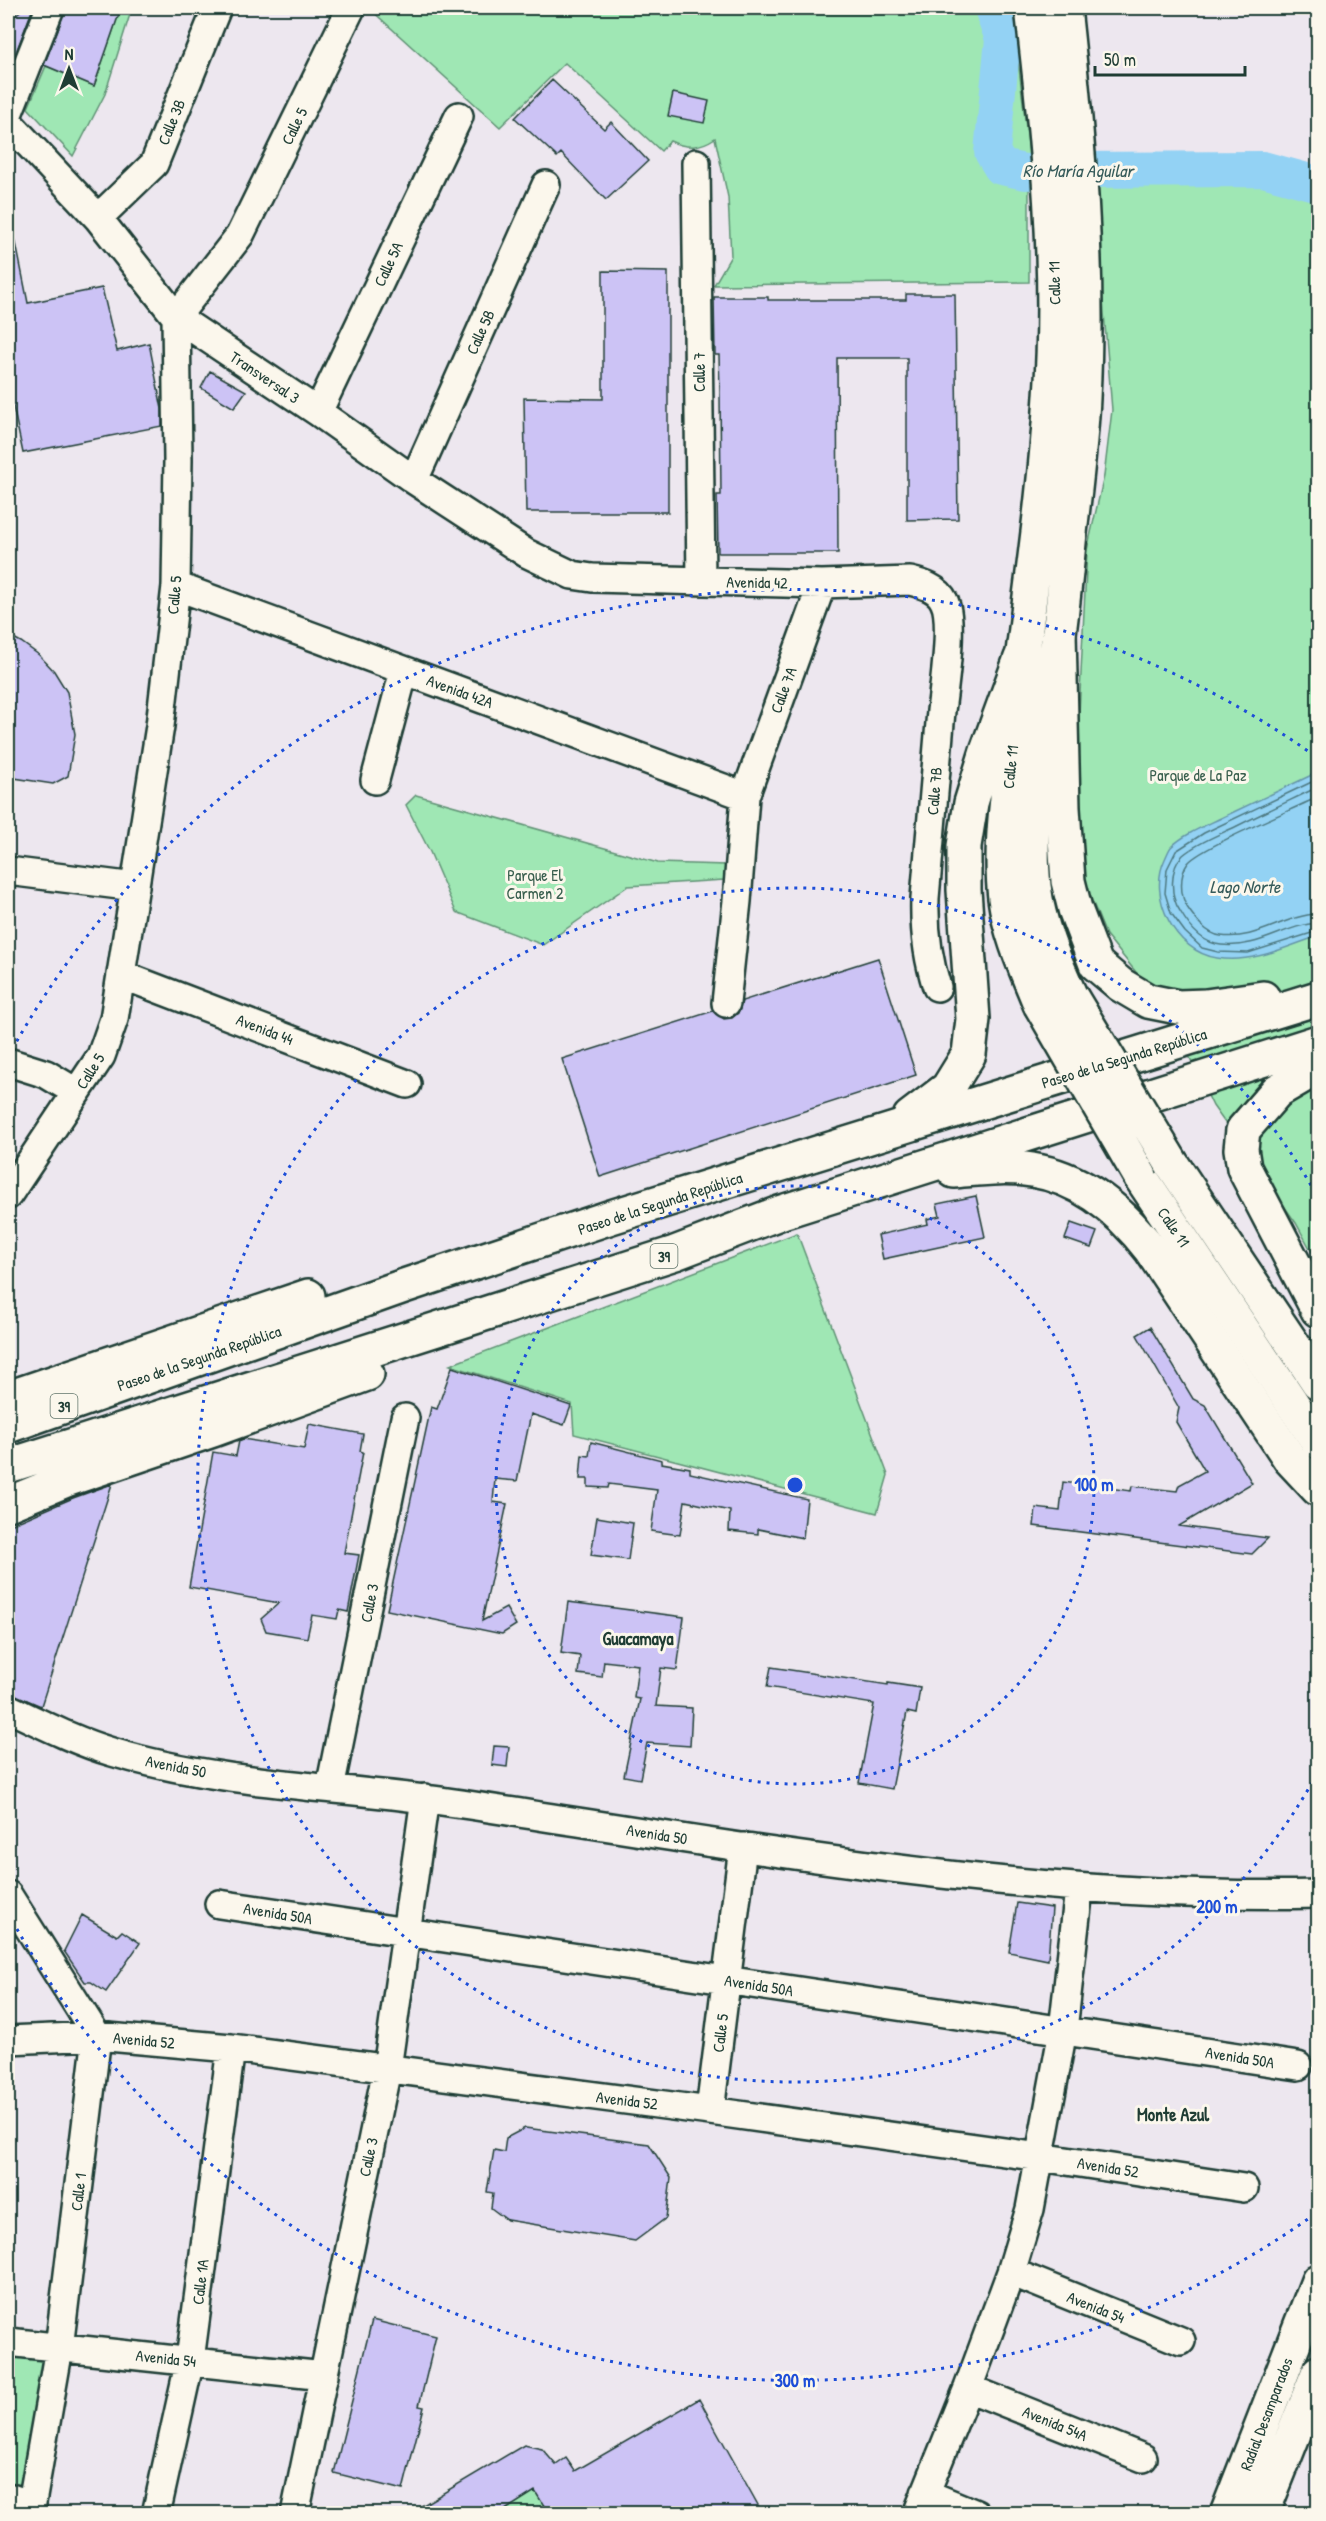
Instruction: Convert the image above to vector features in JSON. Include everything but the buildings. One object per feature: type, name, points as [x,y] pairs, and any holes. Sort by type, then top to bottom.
[{"type":"main road","name":"Calle 11","points":[[1032,8],[1060,119]]},
{"type":"main road","name":"Calle 11","points":[[1064,8],[1060,119],[1083,399],[1059,632],[1037,774],[1033,854],[1034,887],[1048,946],[1055,1000],[1140,1176],[1318,1442]]},
{"type":"main road","name":"Calle 11","points":[[1069,230],[1054,331],[1052,395],[1021,658],[1004,829],[1003,869],[1006,901],[1016,947],[1172,1164],[1318,1382]]},
{"type":"main road","points":[[1059,632],[1063,808],[1067,872],[1075,909],[1096,964],[1120,985],[1148,1001],[1178,1007],[1206,1006],[1318,990]]},
{"type":"main road","points":[[893,1130],[948,1088],[969,1053],[973,1020],[964,890],[964,846],[978,782],[1021,658]]},
{"type":"main road","name":"Paseo de la Segunda República","points":[[8,1426],[404,1286],[714,1185],[1318,998]]},
{"type":"main road","name":"39","points":[[8,1466],[675,1253],[783,1212],[1318,1042]]},
{"type":"main road","points":[[1318,1067],[1276,1091],[1258,1110],[1243,1130],[1241,1149],[1244,1168],[1318,1310]]},
{"type":"main road","points":[[907,1173],[999,1168],[1032,1170],[1089,1190],[1113,1208],[1131,1224],[1151,1250],[1290,1459],[1318,1489]]},
{"type":"main road","points":[[8,1398],[493,1235],[714,1185]]},
{"type":"main road","points":[[8,1504],[66,1480],[213,1430],[418,1355],[675,1253]]},
{"type":"main road","name":"Radial Desamparados","points":[[1227,2514],[1318,2281]]},
{"type":"main road","name":"Radial Desamparados","points":[[1262,2514],[1318,2373]]},
{"type":"street","points":[[8,114],[50,8]]},
{"type":"street","name":"Calle 3B","points":[[99,218],[154,164],[217,8]]},
{"type":"street","name":"Calle 5","points":[[8,1195],[101,1056],[114,1019],[160,726],[176,586],[178,460],[176,317],[240,236],[351,8]]},
{"type":"street","name":"Calle 5A","points":[[318,412],[459,116]]},
{"type":"street","name":"Transversal 3","points":[[8,122],[99,218],[176,317],[318,412],[414,480],[526,553],[572,575]]},
{"type":"street","name":"Calle 7","points":[[696,163],[701,581]]},
{"type":"street","name":"Calle 5B","points":[[414,480],[546,185]]},
{"type":"street","name":"Avenida 42","points":[[572,575],[616,579],[822,584],[910,581],[922,584],[940,595]]},
{"type":"street","name":"Calle 7A","points":[[726,1003],[745,796],[822,584]]},
{"type":"street","name":"Avenida 42A","points":[[176,586],[745,796]]},
{"type":"street","name":"Calle 7B","points":[[938,987],[930,965],[924,934],[925,898],[946,658],[948,615],[945,602],[940,595]]},
{"type":"street","points":[[375,780],[404,671]]},
{"type":"street","points":[[8,871],[135,887]]},
{"type":"street","name":"Avenida 44","points":[[122,975],[407,1084]]},
{"type":"street","points":[[8,1062],[46,1074],[76,1092]]},
{"type":"street","name":"Calle 3","points":[[330,1788],[405,1418]]},
{"type":"street","name":"Avenida 50","points":[[8,1708],[70,1738],[171,1767],[425,1798],[923,1872],[1079,1889],[1258,1895],[1318,1893]]},
{"type":"street","name":"Calle 3","points":[[295,2514],[347,2253],[387,2069],[408,1933],[425,1798]]},
{"type":"street","name":"Calle 5","points":[[710,2111],[743,1847]]},
{"type":"street","points":[[976,2514],[921,2503],[968,2388],[1011,2272],[1030,2209],[1063,2031],[1079,1889]]},
{"type":"street","points":[[8,1895],[97,2036]]},
{"type":"street","name":"Avenida 50A","points":[[219,1904],[1298,2066]]},
{"type":"street","name":"Avenida 52","points":[[8,2040],[97,2036],[231,2048],[710,2111],[1244,2188]]},
{"type":"street","name":"Calle 1","points":[[23,2505],[59,2348],[97,2036]]},
{"type":"street","name":"Calle 1A","points":[[156,2514],[190,2360],[231,2048]]},
{"type":"street","name":"Avenida 54","points":[[1011,2272],[1180,2341]]},
{"type":"street","name":"Avenida 54","points":[[8,2342],[324,2376]]},
{"type":"street","name":"Avenida 54A","points":[[968,2388],[1143,2458]]},
{"type":"green space","points":[[121,8],[132,8],[105,94],[73,156],[28,108],[46,66],[94,86]]},
{"type":"green space","points":[[369,8],[1012,8],[1029,153],[1029,282],[714,285],[731,256],[728,197],[715,138],[704,144],[693,146],[670,141],[661,151],[565,63],[500,127]]},
{"type":"green space","name":"Parque de La Paz","points":[[1096,184],[1262,186],[1318,199],[1318,1263],[1296,1223],[1213,1106],[1168,1012],[1106,935],[1075,859],[1078,734],[1087,550],[1104,476],[1112,410]]},
{"type":"green space","name":"Parque El Carmen 2","points":[[416,795],[658,863],[726,865],[724,880],[628,886],[543,945],[456,912],[430,852],[406,805]]},
{"type":"green space","points":[[797,1233],[888,1475],[877,1513],[574,1434],[572,1404],[450,1365]]},
{"type":"green space","points":[[8,2352],[53,2357],[25,2495],[8,2488]]},
{"type":"green space","points":[[535,2491],[549,2513],[499,2514]]},
{"type":"water","name":"Lago Norte","points":[[1318,772],[1318,936],[1256,957],[1230,959],[1202,954],[1177,934],[1162,905],[1160,874],[1170,848],[1196,830]]},
{"type":"waterway","name":"Río María Aguilar","points":[[992,8],[1003,39],[992,152],[1001,167],[1025,172],[1263,169],[1318,184]]},
{"type":"district","name":"Guacamaya","points":[[638,1638]]},
{"type":"district","name":"Monte Azul","points":[[1173,2114]]}]
